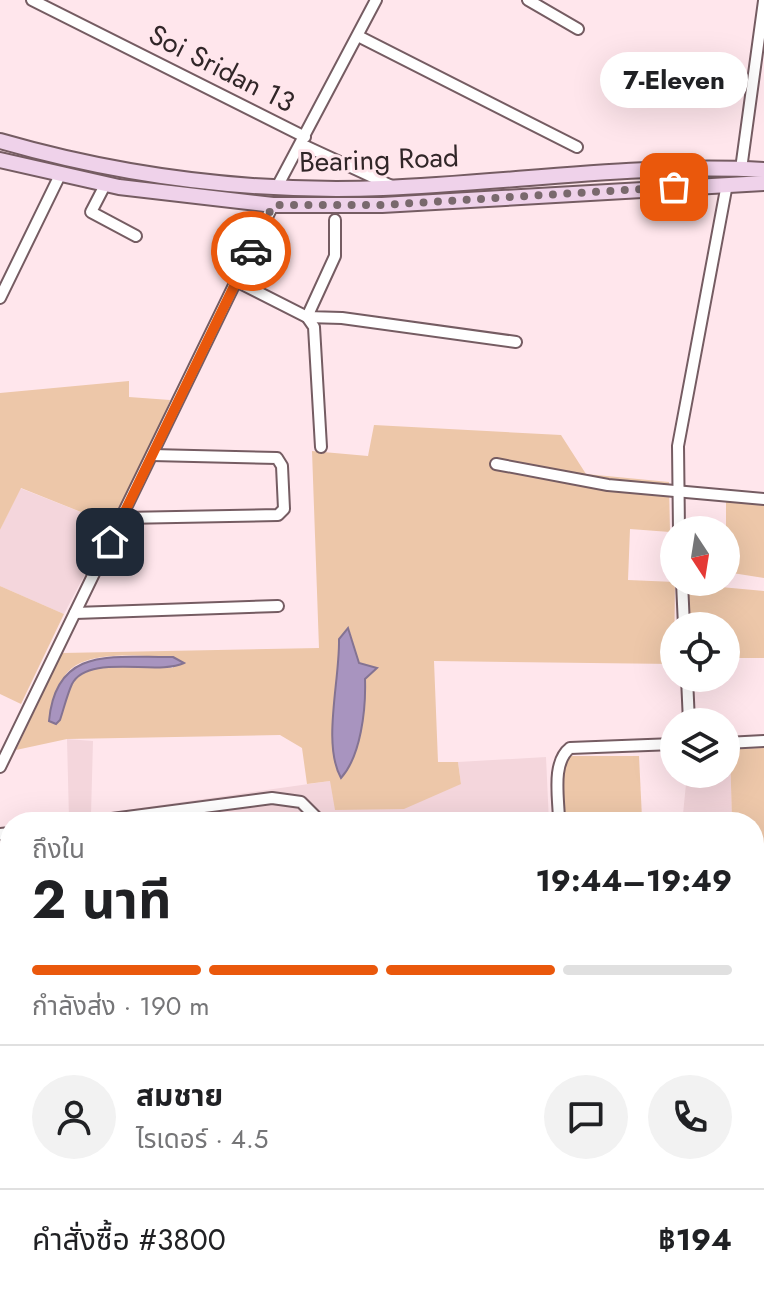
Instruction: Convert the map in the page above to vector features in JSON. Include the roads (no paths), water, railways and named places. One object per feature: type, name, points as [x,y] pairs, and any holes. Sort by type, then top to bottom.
[{"type":"main road","name":"Bearing Road","points":[[0,141],[78,163],[177,179],[277,187],[395,187],[682,166],[764,170]]},
{"type":"main road","name":"Bearing Road","points":[[0,160],[105,185],[273,205],[382,205],[764,183]]},
{"type":"street","name":"Soi Sridan 13","points":[[32,0],[395,187]]},
{"type":"street","points":[[277,187],[376,0]]},
{"type":"street","points":[[528,0],[578,29]]},
{"type":"street","points":[[741,169],[764,1]]},
{"type":"street","points":[[358,36],[577,147]]},
{"type":"street","points":[[0,298],[60,175]]},
{"type":"street","points":[[678,516],[678,446],[727,184]]},
{"type":"street","points":[[105,185],[91,212],[136,236]]},
{"type":"street","points":[[0,767],[273,205]]},
{"type":"street","points":[[321,447],[316,340],[307,317],[335,256],[335,220]]},
{"type":"street","points":[[236,281],[307,317],[342,318],[516,342]]},
{"type":"street","points":[[123,518],[278,515],[284,509],[282,466],[277,458],[152,455]]},
{"type":"street","points":[[496,464],[608,485],[764,499]]},
{"type":"street","points":[[75,613],[278,606]]},
{"type":"street","points":[[740,742],[764,741]]},
{"type":"street","points":[[559,812],[559,766],[561,755],[570,748],[660,745]]},
{"type":"street","points":[[189,812],[272,798],[301,802],[311,812]]},
{"type":"place","name":"7-Eleven","points":[[674,187]]}]
